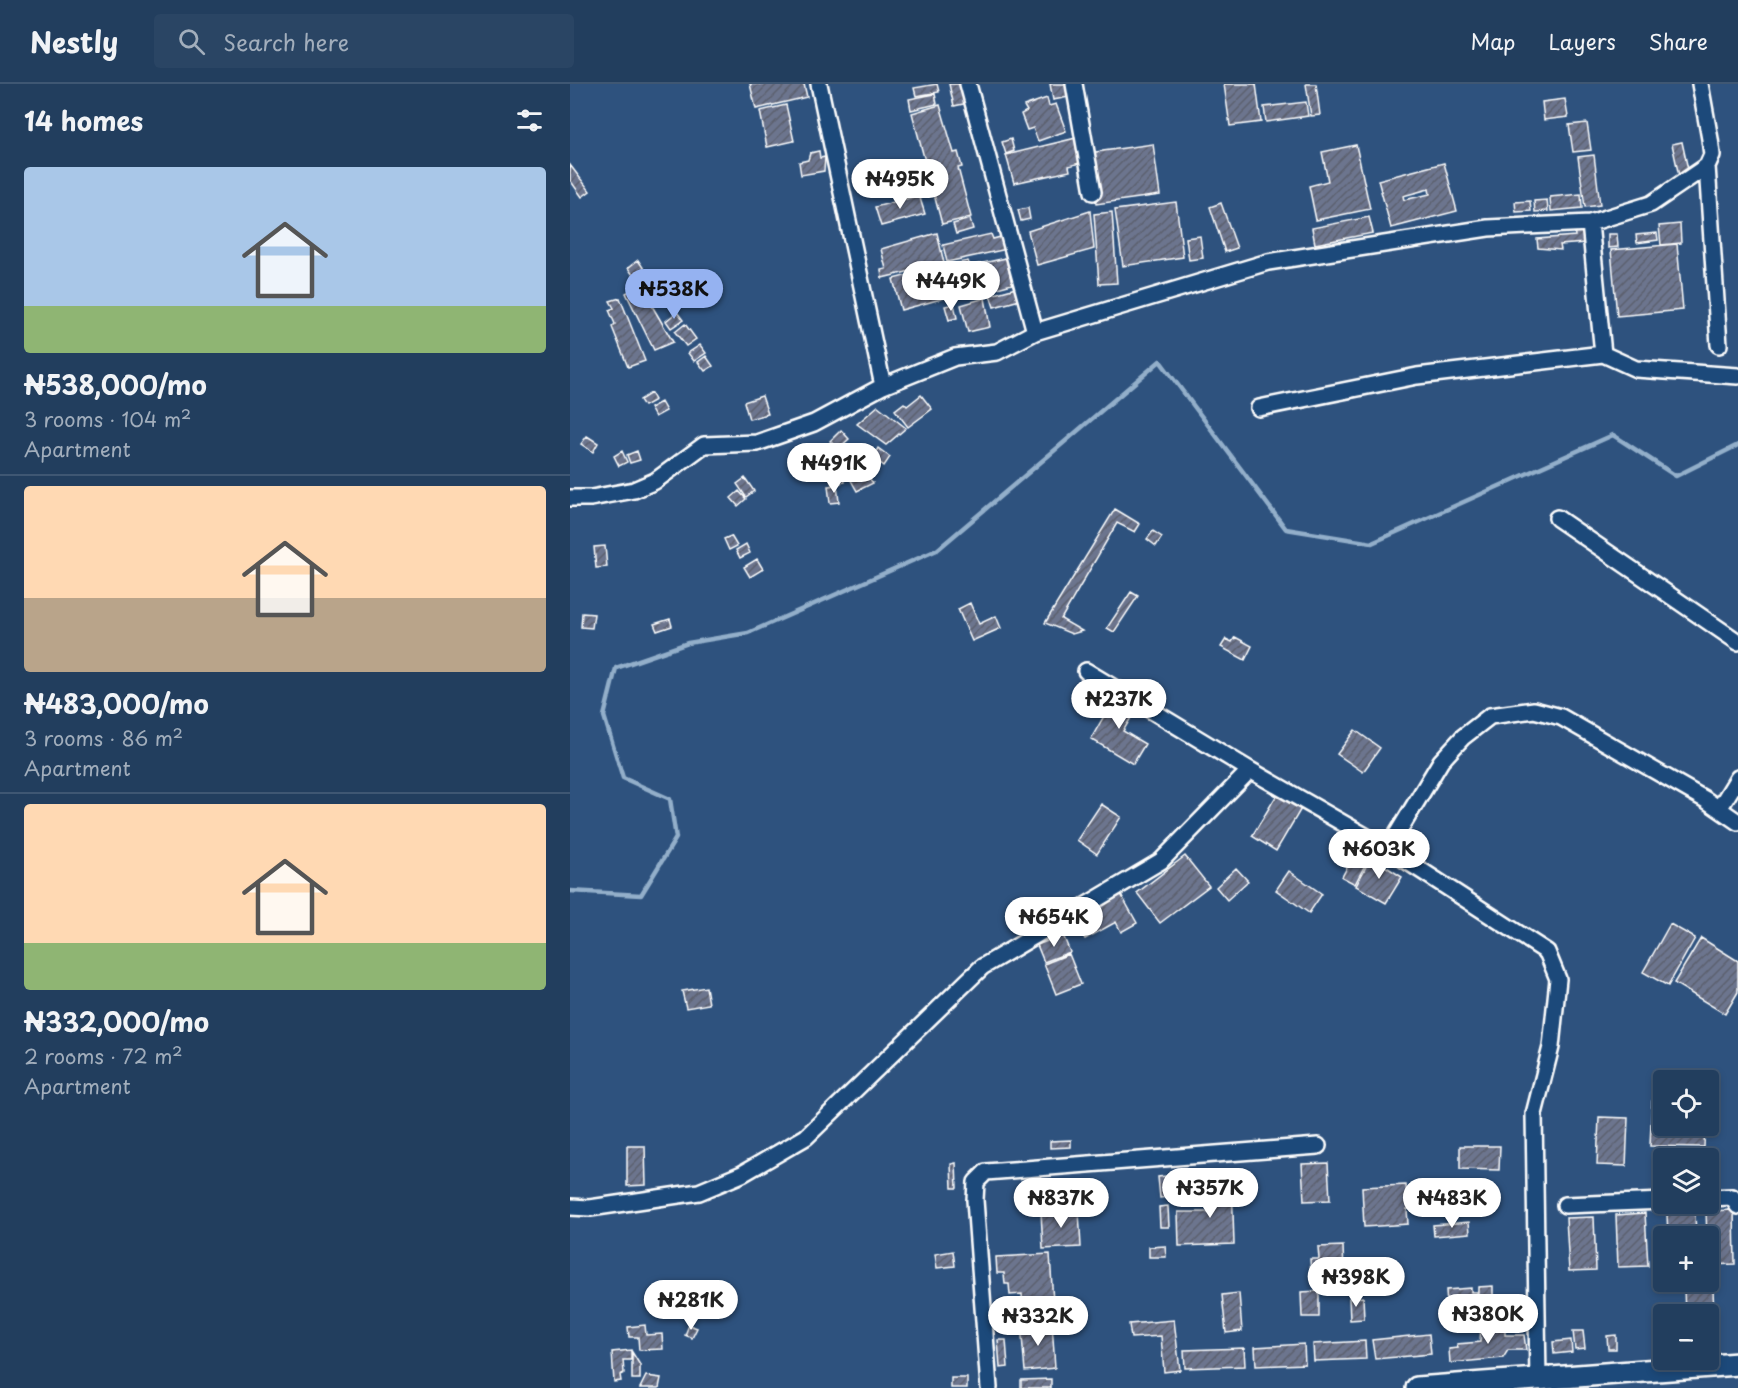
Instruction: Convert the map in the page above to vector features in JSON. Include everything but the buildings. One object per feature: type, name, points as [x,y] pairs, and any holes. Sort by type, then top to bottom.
[{"type":"main road","points":[[1417,1388],[1538,1384],[1738,1364]]},
{"type":"street","points":[[819,84],[883,386]]},
{"type":"street","points":[[968,84],[1035,332]]},
{"type":"street","points":[[1074,84],[1093,192]]},
{"type":"street","points":[[1700,84],[1712,155],[1707,166],[1719,345]]},
{"type":"street","points":[[570,498],[591,498],[634,490],[655,481],[704,445],[757,443],[814,423],[883,386],[955,357],[998,352],[1035,332],[1268,262],[1488,228],[1590,223],[1651,204],[1707,166]]},
{"type":"street","points":[[1590,223],[1603,354]]},
{"type":"street","points":[[1259,408],[1417,376],[1603,354],[1636,369],[1738,376]]},
{"type":"street","points":[[1557,518],[1738,642]]},
{"type":"street","points":[[1086,671],[1250,771],[1388,849],[1547,952],[1558,979],[1551,1047],[1534,1114],[1538,1384]]},
{"type":"street","points":[[1388,849],[1441,761],[1463,737],[1490,716],[1534,710],[1561,717],[1738,822]]},
{"type":"street","points":[[570,1207],[590,1208],[699,1192],[742,1174],[806,1137],[982,967],[1161,861],[1250,771]]},
{"type":"street","points":[[1719,809],[1738,778]]},
{"type":"street","points":[[988,1388],[975,1200],[976,1182],[986,1172],[1318,1146]]},
{"type":"street","points":[[1719,1198],[1732,1197],[1738,1206]]},
{"type":"street","points":[[1565,1205],[1653,1201]]},
{"type":"waterway","points":[[570,891],[641,895],[676,838],[670,799],[623,778],[604,716],[616,668],[688,643],[748,633],[937,550],[1160,361],[1286,529],[1372,543],[1613,435],[1676,476],[1738,445]]}]
